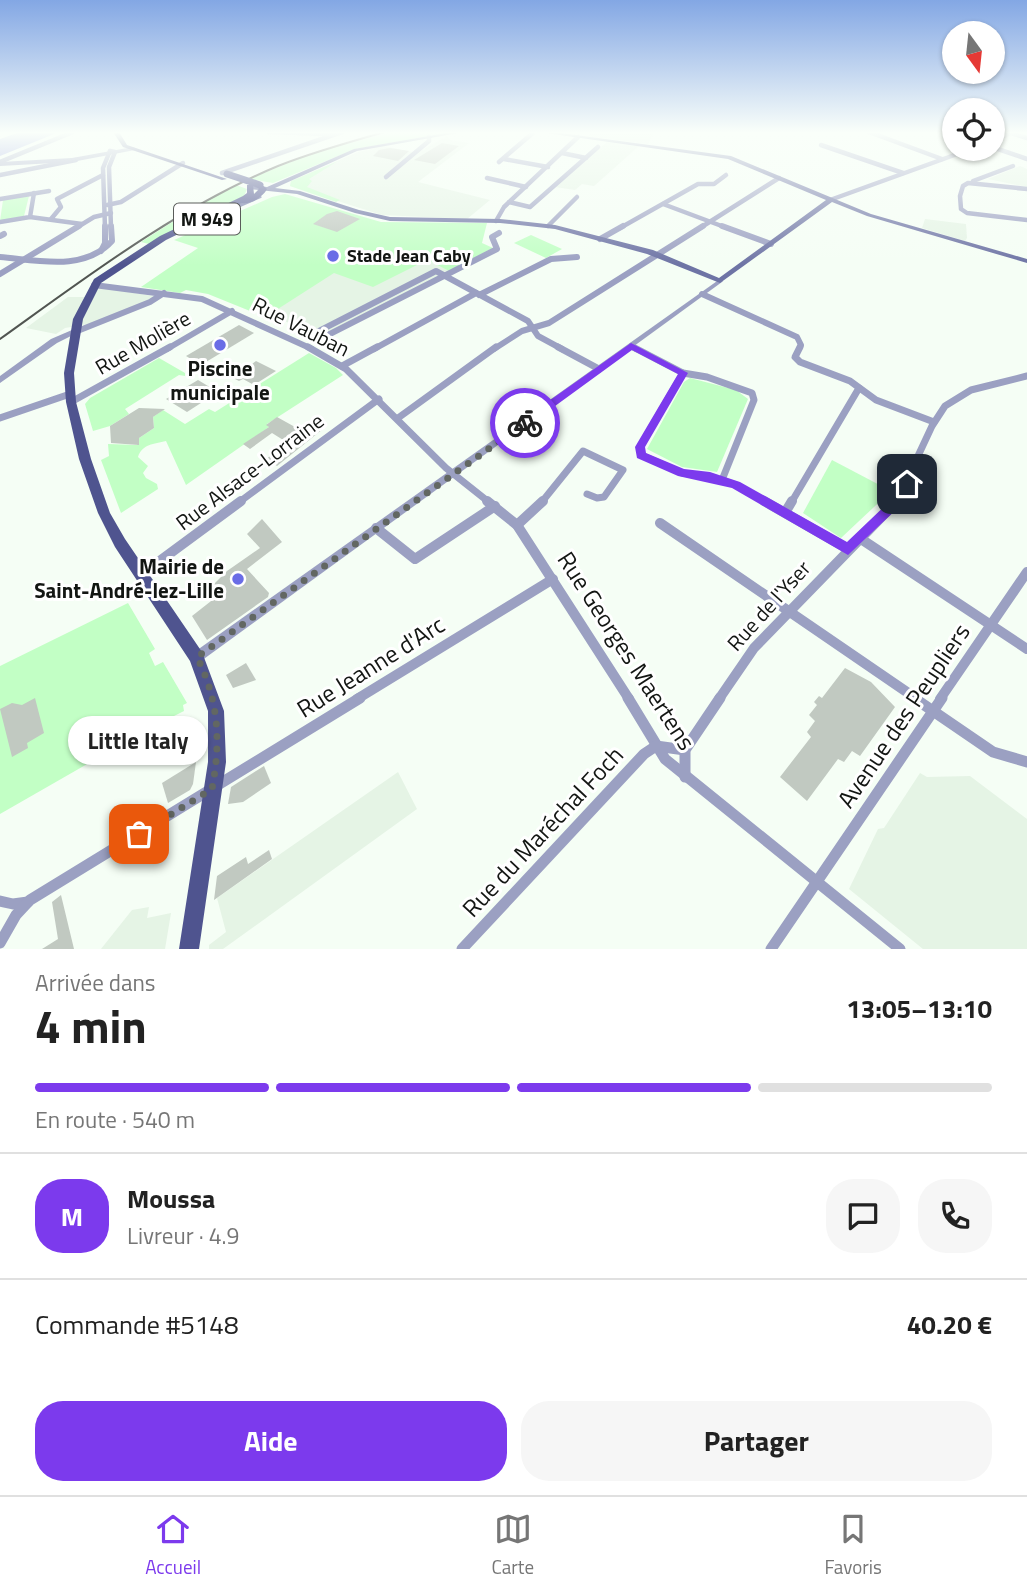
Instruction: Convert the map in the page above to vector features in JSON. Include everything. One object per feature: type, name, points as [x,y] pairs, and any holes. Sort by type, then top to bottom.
[{"type":"main road","name":"M 949","points":[[227,176],[250,187],[251,192],[246,198]]},
{"type":"main road","name":"M 949","points":[[228,176],[261,188]]},
{"type":"main road","points":[[261,188],[295,176]]},
{"type":"main road","points":[[775,176],[869,215],[1027,261]]},
{"type":"main road","points":[[289,179],[286,186],[295,192]]},
{"type":"main road","points":[[250,187],[295,192],[357,212],[390,219],[496,221],[548,226],[657,254],[720,281],[830,200]]},
{"type":"main road","name":"M 949","points":[[189,949],[218,747],[216,711],[197,657],[115,535],[100,504],[85,459],[71,398],[69,373],[80,313],[94,285],[104,275],[168,235],[246,198],[261,188]]},
{"type":"main road","name":"M 949","points":[[143,250],[258,196],[261,188]]},
{"type":"main road","name":"M 949","points":[[197,224],[262,196],[282,191]]},
{"type":"street","points":[[51,219],[61,207],[57,199],[101,176]]},
{"type":"street","points":[[101,251],[105,243],[103,176]]},
{"type":"street","points":[[0,257],[82,262],[101,251],[112,242],[110,176]]},
{"type":"street","points":[[104,205],[121,202],[162,176]]},
{"type":"street","points":[[496,221],[509,202],[538,176]]},
{"type":"street","points":[[509,202],[529,208],[565,176]]},
{"type":"street","points":[[600,239],[698,184],[718,183],[725,176]]},
{"type":"street","points":[[830,200],[894,176]]},
{"type":"street","points":[[964,221],[960,197],[963,186],[989,176]]},
{"type":"street","points":[[487,178],[526,187]]},
{"type":"street","points":[[398,418],[486,353],[518,333],[549,323],[779,178]]},
{"type":"street","points":[[968,183],[1027,189]]},
{"type":"street","points":[[34,196],[49,191]]},
{"type":"street","points":[[0,199],[65,195]]},
{"type":"street","points":[[30,217],[34,196]]},
{"type":"street","points":[[548,226],[577,197]]},
{"type":"street","points":[[663,204],[771,244]]},
{"type":"street","points":[[964,212],[1027,220]]},
{"type":"street","points":[[0,274],[82,224],[111,213]]},
{"type":"street","points":[[0,222],[30,217],[82,224]]},
{"type":"street","points":[[322,338],[497,249],[492,237],[499,233]]},
{"type":"street","points":[[342,366],[478,294],[551,259],[577,257]]},
{"type":"street","points":[[318,331],[436,271],[528,321],[538,336],[598,369]]},
{"type":"street","points":[[197,657],[720,281]]},
{"type":"street","name":"Rue Vauban","points":[[94,285],[202,299],[312,348],[342,366],[454,474]]},
{"type":"street","points":[[0,380],[54,341],[150,302],[164,293]]},
{"type":"street","points":[[702,295],[793,335],[800,342],[795,357],[800,362],[846,379],[876,400],[934,422]]},
{"type":"street","name":"Rue Molière","points":[[0,418],[91,393],[232,312]]},
{"type":"street","points":[[631,346],[684,373],[745,389],[753,395],[722,480]]},
{"type":"street","points":[[684,373],[646,436],[640,453],[682,473],[722,480],[786,512],[848,549]]},
{"type":"street","name":"Rue de l'Yser","points":[[685,750],[758,641],[901,496],[934,422],[945,406],[962,394],[1027,376]]},
{"type":"street","points":[[786,512],[859,388]]},
{"type":"street","name":"Rue Alsace-Lorraine","points":[[142,574],[379,399]]},
{"type":"street","points":[[517,525],[546,497],[583,451],[623,470],[604,497],[597,498],[587,494]]},
{"type":"street","name":"Rue Georges Maertens","points":[[454,474],[517,525],[665,759],[900,949]]},
{"type":"street","points":[[376,527],[415,559],[495,506]]},
{"type":"street","points":[[660,523],[993,752],[1027,761]]},
{"type":"street","points":[[861,539],[1027,649]]},
{"type":"street","name":"Avenue des Peupliers","points":[[771,949],[1027,572]]},
{"type":"street","name":"Rue Jeanne d'Arc","points":[[30,900],[553,579]]},
{"type":"street","points":[[656,746],[685,750],[685,777]]},
{"type":"street","name":"Rue du Maréchal Foch","points":[[462,949],[644,754],[656,746]]},
{"type":"street","points":[[0,901],[13,904],[30,900]]},
{"type":"street","points":[[0,943],[16,915],[30,900]]},
{"type":"shaded area","points":[[302,176],[425,176],[418,182],[490,200],[467,219],[382,215],[290,186],[291,181]]},
{"type":"shaded area","points":[[567,176],[605,176],[594,186],[582,184],[575,190],[555,187]]},
{"type":"shaded area","points":[[995,176],[1027,176],[1027,187],[988,179]]},
{"type":"shaded area","points":[[925,219],[966,224],[967,238],[965,241],[922,228]]},
{"type":"shaded area","points":[[359,246],[427,260],[449,271],[319,337],[255,307]]},
{"type":"shaded area","points":[[97,287],[159,297],[89,324],[65,328],[56,334],[26,328],[68,297],[92,297]]},
{"type":"shaded area","points":[[398,772],[417,809],[223,949],[209,949],[209,945],[226,932],[217,898]]},
{"type":"shaded area","points":[[920,773],[927,777],[970,776],[1027,819],[1027,949],[923,949],[849,889],[878,829],[884,828]]},
{"type":"shaded area","points":[[149,907],[147,918],[171,913],[165,949],[101,949],[132,910]]},
{"type":"green space","points":[[256,176],[289,176],[273,183],[249,179]]},
{"type":"green space","points":[[302,176],[313,176],[309,179],[312,181],[307,187],[340,200],[336,202],[290,186],[291,181]]},
{"type":"green space","points":[[236,185],[247,189],[244,196],[149,244],[141,242],[202,203]]},
{"type":"green space","name":"Stade Jean Caby","points":[[285,194],[381,222],[487,223],[482,243],[493,248],[449,271],[427,260],[373,287],[334,273],[270,314],[255,308],[250,311],[208,294],[141,287],[198,248],[174,240],[272,197]]},
{"type":"green space","points":[[29,196],[24,216],[0,221],[3,200]]},
{"type":"green space","points":[[531,235],[562,249],[546,258],[514,243]]},
{"type":"green space","points":[[309,353],[343,375],[267,424],[269,427],[186,485],[166,441],[145,447],[138,457],[148,466],[143,473],[146,478],[157,484],[158,489],[121,513],[101,460],[109,456],[108,444],[137,445],[139,438],[154,428],[153,417],[163,410],[185,424],[209,409],[215,412]]},
{"type":"green space","points":[[159,358],[185,373],[185,376],[179,375],[125,409],[129,414],[110,426],[93,431],[85,404],[90,398]]},
{"type":"green space","points":[[690,378],[736,390],[748,399],[717,472],[682,467],[647,449],[684,382]]},
{"type":"green space","points":[[832,460],[891,491],[841,538],[803,513]]},
{"type":"green space","points":[[128,603],[155,649],[149,653],[155,666],[163,662],[187,703],[183,705],[184,711],[0,814],[0,666]]},
{"type":"building","points":[[337,211],[360,219],[337,232],[313,224],[327,214]]},
{"type":"building","name":"Piscine municipale","points":[[239,325],[254,333],[201,365],[186,356]]},
{"type":"building","points":[[256,361],[276,371],[254,385],[243,379],[239,381],[233,378]]},
{"type":"building","points":[[198,380],[218,392],[187,412],[166,399]]},
{"type":"building","points":[[139,408],[165,409],[153,417],[154,428],[139,438],[139,445],[111,443],[110,426]]},
{"type":"building","points":[[277,417],[304,432],[315,424],[323,429],[277,466],[266,459],[288,443],[272,433],[250,449],[243,444],[269,427],[266,425]]},
{"type":"building","name":"Mairie de Saint-André-lez-Lille","points":[[262,519],[282,542],[247,569],[269,593],[268,597],[207,640],[192,616],[220,594],[211,587],[227,571],[260,548],[247,534]]},
{"type":"building","points":[[246,663],[256,680],[233,688],[226,675]]},
{"type":"building","points":[[845,668],[871,682],[895,707],[860,756],[852,751],[844,762],[838,759],[807,801],[780,777],[811,737],[807,732],[815,721],[809,715],[817,705],[814,702],[819,696],[822,698]]},
{"type":"building","points":[[35,698],[44,733],[27,743],[28,748],[12,757],[0,709],[12,703],[22,705]]},
{"type":"building","points":[[196,762],[190,790],[168,803],[162,783]]},
{"type":"building","points":[[264,766],[271,783],[243,802],[228,804],[231,787]]},
{"type":"building","points":[[269,850],[272,859],[214,900],[217,876],[246,857],[248,864]]},
{"type":"building","points":[[61,895],[74,949],[42,949],[58,939],[52,902]]},
{"type":"railway","points":[[0,339],[134,245],[204,202],[256,176]]},
{"type":"way so far","points":[[139,834],[212,789],[218,747],[216,711],[197,657],[525,423]]},
{"type":"place","name":"Stade Jean Caby","points":[[333,256]]},
{"type":"place","name":"Piscine municipale","points":[[220,345]]},
{"type":"place","name":"Mairie de Saint-André-lez-Lille","points":[[238,579]]},
{"type":"place","name":"Little Italy","points":[[139,834]]},
{"type":"route","points":[[525,423],[631,346],[684,373],[640,447],[641,455],[682,473],[710,477],[736,485],[848,549],[896,502],[907,484]]}]
